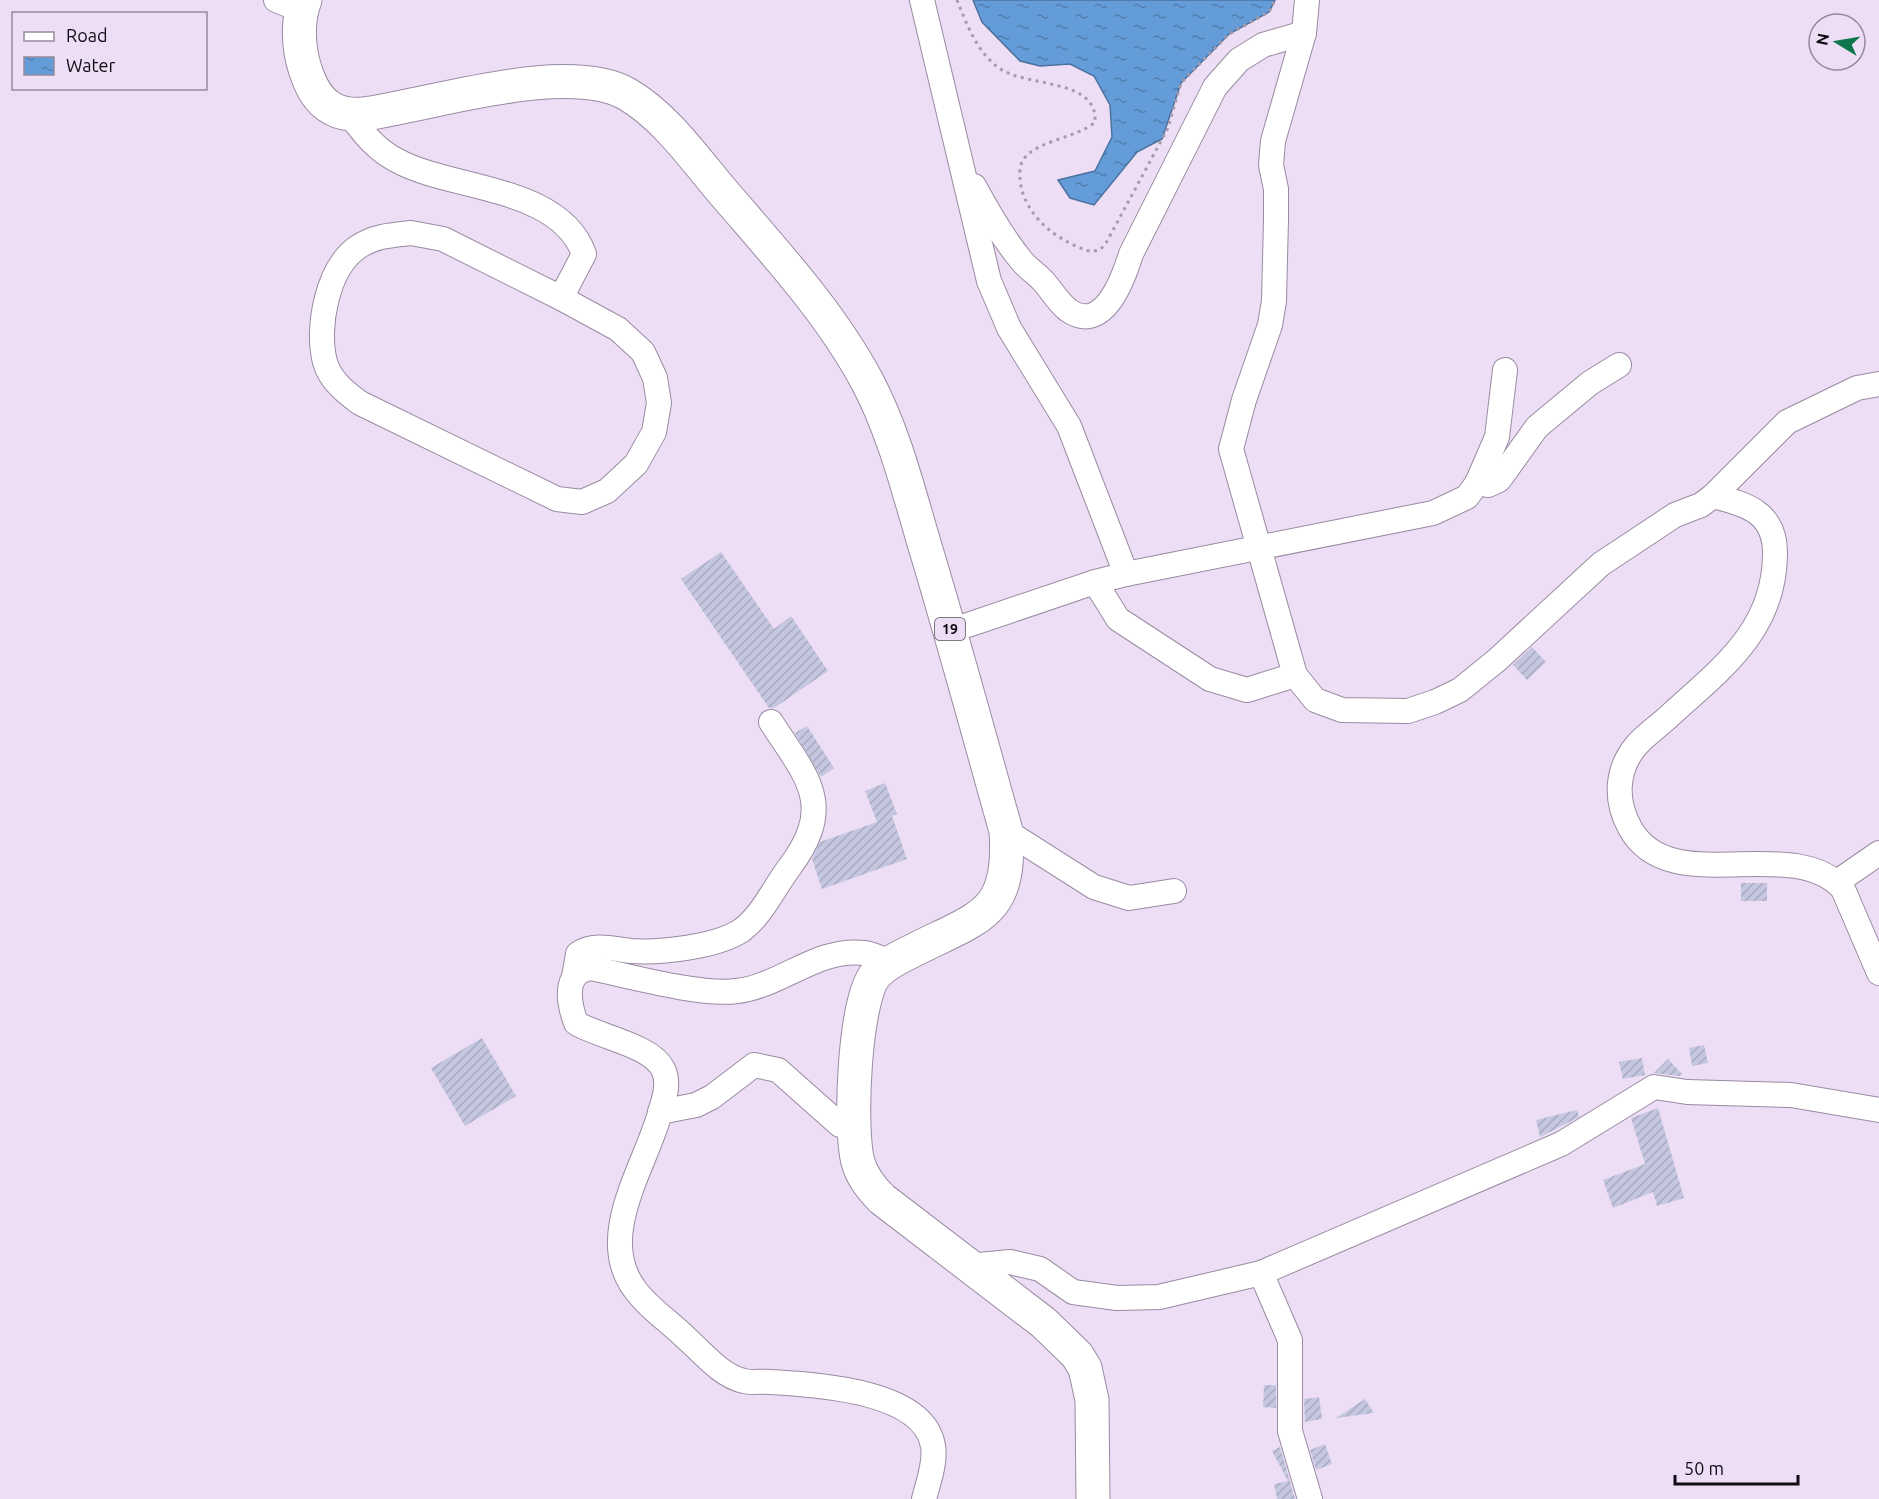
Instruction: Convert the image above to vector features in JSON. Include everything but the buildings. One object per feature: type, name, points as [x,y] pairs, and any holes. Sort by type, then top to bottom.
[{"type":"highway","points":[[294,3],[303,62],[309,79],[318,97],[332,109],[349,114]]},
{"type":"highway","name":"19","points":[[349,114],[381,111],[500,88],[545,83],[579,83],[606,87],[627,94],[658,118],[832,324],[868,382],[896,449],[950,631],[1006,831],[1008,862],[1001,890],[986,914],[890,962],[877,974],[865,996],[858,1037],[854,1126],[859,1165],[873,1190],[1044,1323],[1073,1350],[1085,1368],[1092,1400],[1093,1499]]},
{"type":"street","points":[[922,0],[989,281],[1009,328],[1069,426],[1126,574]]},
{"type":"street","points":[[1307,0],[1304,33],[1274,141],[1271,165],[1276,189],[1273,309],[1231,449],[1295,675],[1315,700],[1342,710],[1408,711],[1460,690],[1497,660],[1601,564],[1647,532],[1713,496],[1787,422],[1857,387],[1879,384]]},
{"type":"street","points":[[958,153],[992,222],[1022,262],[1044,281],[1069,311],[1086,317],[1102,310],[1124,278],[1131,254],[1215,87],[1239,60],[1263,45],[1304,33]]},
{"type":"street","points":[[349,114],[372,144],[397,160],[420,171],[512,195],[549,214],[568,229],[584,254],[561,298]]},
{"type":"street","points":[[411,232],[443,239],[561,298],[618,329],[643,352],[655,378],[659,403],[654,432],[636,464],[607,491],[582,502],[557,499],[530,488],[360,403],[338,386],[325,363],[321,334],[324,306],[335,274],[356,248],[379,236],[411,232]]},
{"type":"street","points":[[989,281],[1022,262]]},
{"type":"street","points":[[1477,483],[1488,485],[1499,480],[1537,428],[1590,383],[1618,365]]},
{"type":"street","points":[[950,631],[1095,582],[1126,574],[1433,513],[1467,497],[1477,483],[1497,437],[1505,370]]},
{"type":"street","points":[[1713,496],[1743,504],[1762,515],[1775,551],[1769,600],[1746,643],[1635,747],[1621,773],[1619,789],[1621,806],[1637,839],[1645,848],[1667,859],[1790,867],[1821,874],[1837,882],[1843,889],[1879,973]]},
{"type":"street","points":[[1095,582],[1105,602],[1118,619],[1210,679],[1247,690],[1295,675]]},
{"type":"street","points":[[771,722],[806,777],[813,795],[814,815],[805,846],[758,914],[742,930],[720,940],[682,948],[636,951],[593,947],[578,954],[569,991],[570,1007],[576,1023],[590,1032],[647,1052],[663,1068],[667,1088],[651,1143],[623,1212],[618,1242],[621,1267],[634,1290],[719,1368],[743,1381],[860,1392],[912,1413],[923,1422],[934,1448],[924,1499]]},
{"type":"street","points":[[1006,831],[1094,887],[1129,898],[1174,891]]},
{"type":"street","points":[[1837,882],[1879,853]]},
{"type":"street","points":[[574,977],[582,969],[591,968],[712,991],[736,992],[764,986],[820,959],[847,953],[866,953],[890,962]]},
{"type":"street","points":[[660,1112],[696,1105],[712,1097],[754,1065],[765,1065],[778,1070],[840,1125],[854,1126]]},
{"type":"street","points":[[969,1266],[1010,1262],[1040,1269],[1073,1292],[1117,1298],[1159,1297],[1261,1274],[1561,1144],[1654,1087],[1687,1092],[1791,1095],[1879,1110]]},
{"type":"street","points":[[1261,1274],[1290,1340],[1290,1431],[1310,1499]]},
{"type":"path","points":[[957,0],[970,32],[985,54],[1002,69],[1020,77],[1079,92],[1090,100],[1096,110],[1095,122],[1085,131],[1034,149],[1023,157],[1020,168],[1021,185],[1041,225],[1055,237],[1088,252],[1098,251],[1105,245],[1162,139]]},
{"type":"water","points":[[973,0],[1275,0],[1269,12],[1229,34],[1181,83],[1162,139],[1137,152],[1094,205],[1070,198],[1058,180],[1095,171],[1112,137],[1110,105],[1094,76],[1070,64],[1040,66],[1020,61],[982,22]]}]
